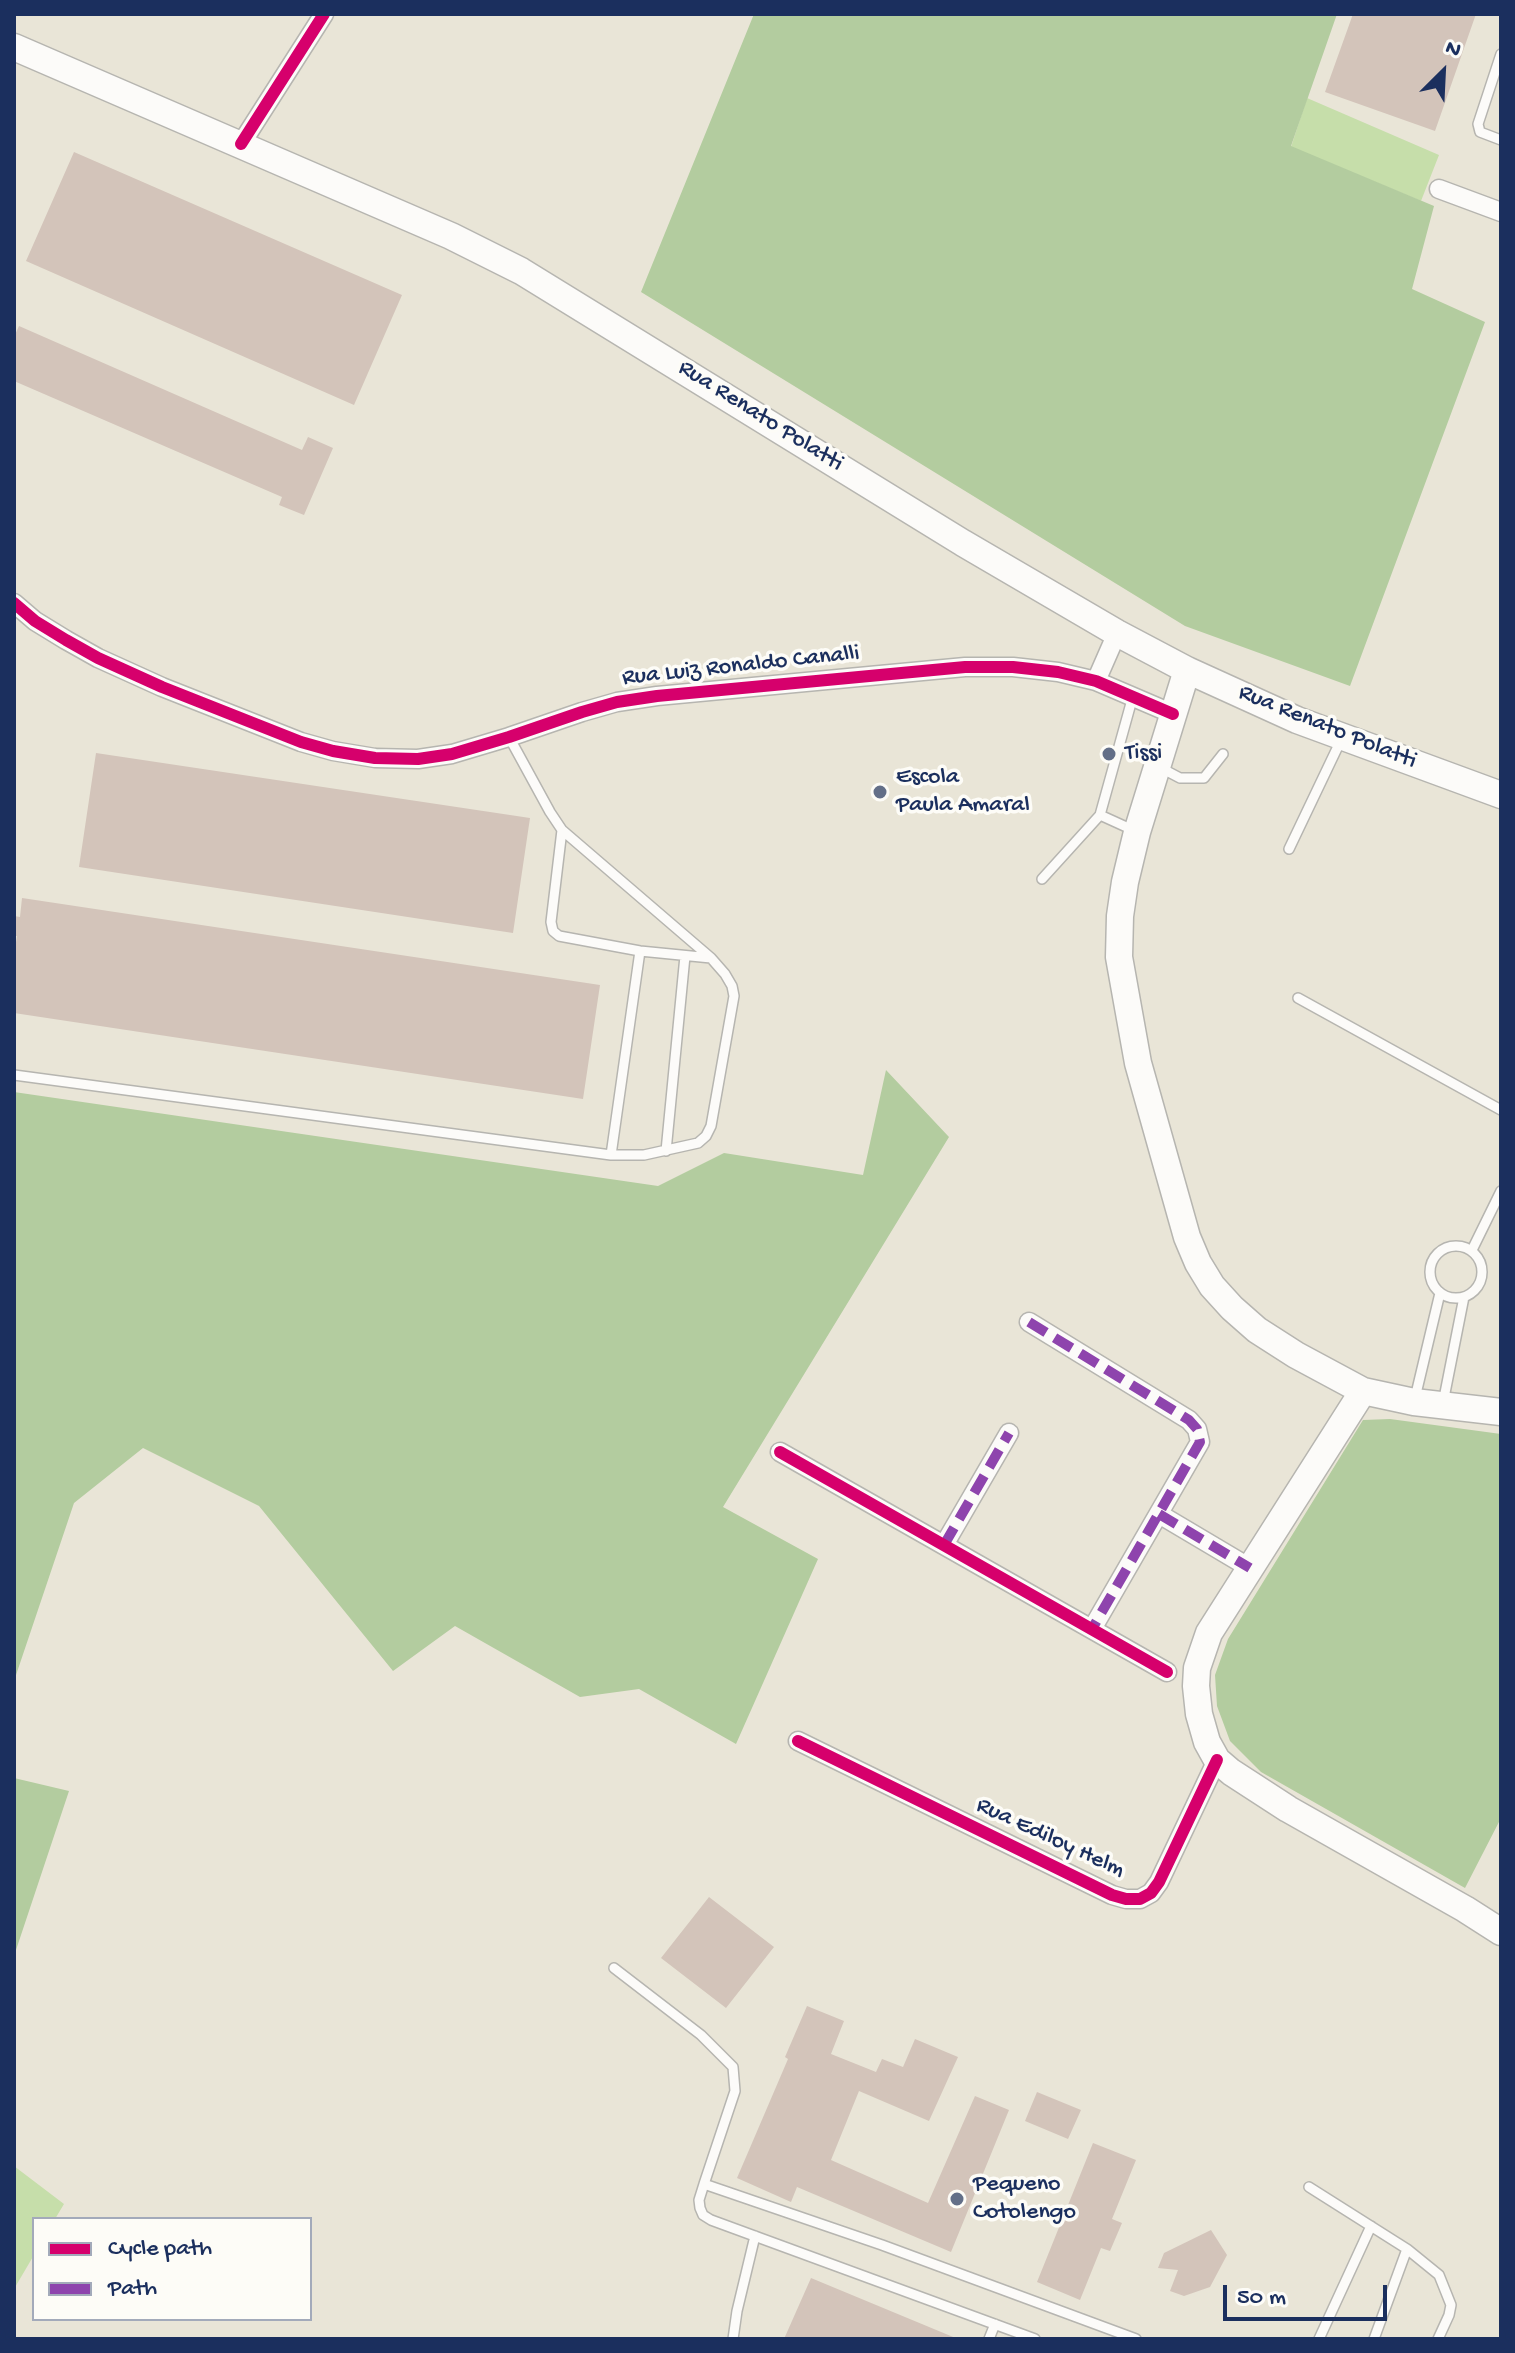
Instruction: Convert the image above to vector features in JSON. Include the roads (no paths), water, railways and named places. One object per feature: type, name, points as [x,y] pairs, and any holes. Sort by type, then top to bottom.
[{"type":"main road","name":"Rua Renato Polatti","points":[[14,47],[451,236],[521,271],[963,543],[1187,670],[1297,720],[1501,795]]},
{"type":"main road","points":[[1187,670],[1156,766],[1125,882],[1119,957],[1138,1063],[1187,1237],[1198,1263],[1212,1286],[1257,1330],[1363,1391],[1414,1402],[1501,1412]]},
{"type":"main road","points":[[1363,1391],[1209,1633],[1197,1668],[1199,1714],[1207,1742],[1217,1760],[1256,1790],[1501,1932]]},
{"type":"street","points":[[241,144],[324,14]]},
{"type":"street","points":[[1439,189],[1501,212]]},
{"type":"street","name":"Rua Luiz Ronaldo Canalli","points":[[14,603],[35,621],[98,658],[301,742],[375,758],[418,759],[452,754],[617,702],[925,669],[1013,667],[1058,672],[1096,681],[1173,714]]},
{"type":"street","points":[[1096,681],[1117,633]]},
{"type":"street","points":[[1029,1322],[1189,1420],[1197,1429],[1200,1442],[1092,1629]]},
{"type":"street","points":[[944,1545],[1009,1433]]},
{"type":"street","points":[[780,1452],[1167,1672]]},
{"type":"street","points":[[1159,1514],[1250,1568]]},
{"type":"street","name":"Rua Ediloy Helm","points":[[798,1741],[1112,1895],[1126,1899],[1140,1899],[1151,1893],[1159,1882],[1217,1760]]},
{"type":"lane","points":[[1501,54],[1478,124],[1480,132],[1501,140]]},
{"type":"lane","points":[[1042,879],[1100,815],[1133,696]]},
{"type":"lane","points":[[14,1075],[611,1155],[644,1155],[698,1143],[711,1126],[734,996],[732,986],[711,958],[562,830],[509,737]]},
{"type":"lane","points":[[1289,849],[1343,737]]},
{"type":"lane","points":[[1156,766],[1180,778],[1204,778],[1223,754]]},
{"type":"lane","points":[[1100,815],[1137,832]]},
{"type":"lane","points":[[562,830],[551,922],[553,931],[559,936],[640,951],[711,958]]},
{"type":"lane","points":[[611,1155],[640,951]]},
{"type":"lane","points":[[666,1151],[685,956]]},
{"type":"lane","points":[[1298,998],[1501,1110]]},
{"type":"lane","points":[[1472,1250],[1501,1191]]},
{"type":"lane","points":[[1452,1245],[1462,1245],[1472,1250],[1482,1266],[1483,1276],[1479,1286],[1464,1297],[1451,1298],[1440,1293],[1430,1275],[1430,1265],[1435,1255],[1452,1245]]},
{"type":"lane","points":[[1414,1402],[1440,1293]]},
{"type":"lane","points":[[1442,1406],[1464,1297]]},
{"type":"lane","points":[[614,1968],[701,2035],[733,2067],[735,2091],[699,2200],[703,2215],[1035,2339]]},
{"type":"lane","points":[[704,2184],[882,2245],[1136,2339]]},
{"type":"lane","points":[[1309,2187],[1407,2249],[1439,2275],[1451,2305],[1438,2339]]},
{"type":"lane","points":[[1319,2339],[1371,2226]]},
{"type":"lane","points":[[733,2339],[755,2236]]},
{"type":"lane","points":[[1374,2339],[1407,2249]]},
{"type":"lane","points":[[989,2339],[995,2324]]},
{"type":"place","name":"Tissi","points":[[1109,754]]},
{"type":"place","name":"Escola Paula Amaral","points":[[880,792]]},
{"type":"place","name":"Pequeno Cotolengo","points":[[957,2199]]}]
